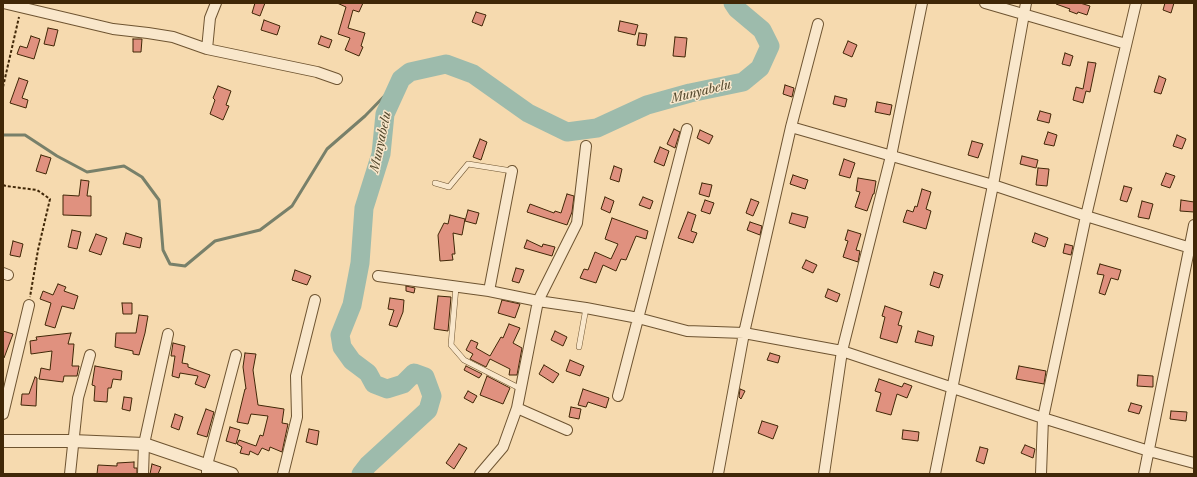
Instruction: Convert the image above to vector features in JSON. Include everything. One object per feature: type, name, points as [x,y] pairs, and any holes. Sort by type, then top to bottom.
[{"type":"street","points":[[3,3],[113,29],[174,37],[207,48],[310,71],[337,79]]},
{"type":"street","points":[[207,48],[210,18],[216,3]]},
{"type":"street","points":[[824,474],[842,350],[891,156],[922,3]]},
{"type":"street","points":[[985,3],[1126,44]]},
{"type":"street","points":[[935,474],[993,185],[1026,3]]},
{"type":"street","points":[[1041,474],[1043,418],[1086,216],[1136,3]]},
{"type":"street","points":[[718,474],[744,333],[791,127],[818,24]]},
{"type":"street","points":[[791,127],[993,185],[1192,249]]},
{"type":"street","points":[[618,396],[687,129]]},
{"type":"street","points":[[480,474],[503,447],[517,408],[538,301],[577,223],[586,146]]},
{"type":"street","points":[[490,291],[512,171]]},
{"type":"street","points":[[1144,474],[1192,249],[1194,225]]},
{"type":"street","points":[[378,276],[490,291],[538,301],[586,308],[638,318],[687,331],[744,333],[842,350],[1043,418],[1149,451],[1194,463]]},
{"type":"street","points":[[282,474],[298,418],[296,376],[315,300]]},
{"type":"street","points":[[3,414],[29,305]]},
{"type":"street","points":[[143,474],[144,444],[168,334]]},
{"type":"street","points":[[70,474],[72,441],[78,398],[90,355]]},
{"type":"street","points":[[207,469],[236,355]]},
{"type":"street","points":[[517,408],[567,430]]},
{"type":"street","points":[[3,441],[72,441],[144,444],[207,469],[232,474]]},
{"type":"lane","points":[[435,183],[449,187],[468,164],[512,171]]},
{"type":"lane","points":[[456,287],[451,345],[464,360],[521,389]]},
{"type":"lane","points":[[579,347],[586,308]]},
{"type":"path","points":[[3,87],[21,8]]},
{"type":"path","points":[[3,185],[37,190],[50,199],[38,250],[29,305]]},
{"type":"building","points":[[255,3],[265,3],[260,16],[252,13]]},
{"type":"building","points":[[337,3],[363,3],[359,12],[353,10],[348,28],[365,33],[361,46],[363,47],[359,56],[345,50],[350,38],[338,34],[346,7]]},
{"type":"building","points":[[1080,3],[1090,6],[1087,15],[1069,11],[1070,9],[1056,4]]},
{"type":"building","points":[[1165,3],[1174,3],[1171,13],[1163,10]]},
{"type":"building","points":[[476,12],[486,15],[482,26],[472,22]]},
{"type":"building","points":[[264,20],[280,26],[277,35],[261,30]]},
{"type":"building","points":[[620,21],[638,25],[635,35],[618,31]]},
{"type":"building","points":[[48,28],[58,30],[54,46],[44,44]]},
{"type":"building","points":[[639,33],[647,34],[645,46],[637,45]]},
{"type":"building","points":[[31,36],[40,39],[34,59],[17,54],[20,46],[27,48]]},
{"type":"building","points":[[321,36],[332,40],[329,48],[318,44]]},
{"type":"building","points":[[675,37],[687,38],[685,57],[673,56]]},
{"type":"building","points":[[133,39],[142,39],[141,52],[133,52]]},
{"type":"building","points":[[848,41],[857,45],[852,57],[843,53]]},
{"type":"building","points":[[1065,53],[1073,56],[1070,66],[1062,64]]},
{"type":"building","points":[[1088,62],[1096,63],[1090,92],[1086,91],[1083,103],[1073,100],[1076,87],[1083,89]]},
{"type":"building","points":[[1159,76],[1166,79],[1161,94],[1154,92]]},
{"type":"building","points":[[19,78],[28,81],[22,98],[28,100],[26,108],[10,103]]},
{"type":"building","points":[[785,85],[794,88],[792,97],[783,94]]},
{"type":"building","points":[[218,86],[231,91],[226,105],[229,106],[223,120],[210,114],[215,100],[213,98]]},
{"type":"building","points":[[835,96],[847,99],[845,107],[833,104]]},
{"type":"building","points":[[877,102],[892,105],[890,115],[875,112]]},
{"type":"building","points":[[1040,111],[1051,114],[1049,123],[1037,120]]},
{"type":"building","points":[[674,129],[680,132],[675,148],[667,144]]},
{"type":"building","points":[[700,130],[713,136],[709,144],[697,138]]},
{"type":"building","points":[[1048,132],[1057,135],[1054,146],[1044,144]]},
{"type":"building","points":[[1177,135],[1186,139],[1182,149],[1173,146]]},
{"type":"building","points":[[480,139],[487,142],[481,160],[473,157]]},
{"type":"building","points":[[972,141],[983,144],[978,158],[968,155]]},
{"type":"building","points":[[660,147],[669,151],[664,166],[654,162]]},
{"type":"building","points":[[41,155],[51,158],[46,174],[36,171]]},
{"type":"building","points":[[1022,156],[1038,160],[1036,168],[1020,164]]},
{"type":"building","points":[[844,159],[855,163],[850,178],[839,175]]},
{"type":"building","points":[[614,166],[622,169],[619,182],[610,179]]},
{"type":"building","points":[[1038,168],[1049,169],[1047,186],[1036,185]]},
{"type":"building","points":[[1166,173],[1175,176],[1170,188],[1161,185]]},
{"type":"building","points":[[793,175],[808,180],[805,189],[790,184]]},
{"type":"building","points":[[858,178],[876,181],[874,194],[867,211],[855,207],[860,192],[856,191]]},
{"type":"building","points":[[81,180],[89,181],[87,196],[91,196],[91,216],[63,215],[63,195],[79,196]]},
{"type":"building","points":[[702,183],[712,185],[709,197],[699,194]]},
{"type":"building","points":[[1124,186],[1132,188],[1127,202],[1120,200]]},
{"type":"building","points":[[922,189],[931,192],[926,209],[931,211],[926,229],[903,222],[907,210],[913,212],[915,206],[917,207]]},
{"type":"building","points":[[567,194],[574,196],[572,212],[567,225],[527,212],[530,204],[554,213],[555,211],[561,213]]},
{"type":"building","points":[[605,197],[614,201],[610,213],[601,209]]},
{"type":"building","points":[[643,197],[653,201],[650,209],[639,205]]},
{"type":"building","points":[[751,199],[759,202],[753,216],[746,213]]},
{"type":"building","points":[[705,200],[714,203],[710,214],[701,211]]},
{"type":"building","points":[[1181,200],[1194,202],[1194,212],[1180,211]]},
{"type":"building","points":[[1142,201],[1153,204],[1149,219],[1138,217]]},
{"type":"building","points":[[468,210],[479,213],[476,224],[465,221]]},
{"type":"building","points":[[688,212],[696,215],[691,231],[697,233],[693,243],[678,238]]},
{"type":"building","points":[[792,213],[808,217],[805,228],[789,223]]},
{"type":"building","points":[[450,215],[465,219],[462,235],[453,233],[455,254],[452,254],[453,260],[440,261],[438,235],[444,223],[448,224]]},
{"type":"building","points":[[612,218],[648,231],[646,239],[636,236],[626,260],[621,259],[616,271],[603,265],[596,283],[580,278],[584,269],[588,270],[595,252],[611,259],[618,244],[605,239]]},
{"type":"building","points":[[750,222],[762,226],[760,235],[747,230]]},
{"type":"building","points":[[72,230],[81,232],[77,249],[68,247]]},
{"type":"building","points":[[848,230],[861,234],[856,250],[860,251],[858,262],[843,257],[848,241],[845,240]]},
{"type":"building","points":[[126,233],[142,238],[140,248],[123,244]]},
{"type":"building","points":[[1035,233],[1048,238],[1045,247],[1032,242]]},
{"type":"building","points":[[96,234],[107,238],[101,255],[89,251]]},
{"type":"building","points":[[527,240],[542,247],[543,244],[555,247],[552,256],[524,248]]},
{"type":"building","points":[[13,241],[23,244],[20,257],[10,255]]},
{"type":"building","points":[[1065,244],[1073,246],[1071,255],[1063,253]]},
{"type":"building","points":[[806,260],[817,265],[813,273],[802,268]]},
{"type":"building","points":[[1100,264],[1121,270],[1118,280],[1111,278],[1105,295],[1099,293],[1104,275],[1097,274]]},
{"type":"building","points":[[516,268],[524,270],[519,283],[512,281]]},
{"type":"building","points":[[295,270],[311,276],[307,285],[292,280]]},
{"type":"building","points":[[934,272],[943,275],[939,288],[930,285]]},
{"type":"building","points":[[58,284],[66,287],[64,291],[78,296],[74,309],[62,306],[55,328],[45,325],[51,303],[40,299],[43,291],[53,295]]},
{"type":"building","points":[[406,286],[415,288],[414,293],[406,291]]},
{"type":"building","points":[[828,289],[840,294],[837,302],[825,297]]},
{"type":"building","points":[[438,296],[451,297],[448,331],[434,329]]},
{"type":"building","points":[[390,298],[404,300],[403,312],[397,327],[389,325],[394,310],[388,309]]},
{"type":"building","points":[[502,300],[520,304],[515,318],[498,313]]},
{"type":"building","points":[[122,303],[132,303],[132,314],[123,314]]},
{"type":"building","points":[[885,306],[902,312],[898,325],[902,326],[897,343],[880,338],[885,317],[882,316]]},
{"type":"building","points":[[139,315],[148,316],[139,355],[133,354],[133,351],[115,347],[116,333],[136,333]]},
{"type":"building","points":[[509,324],[520,328],[513,343],[522,348],[517,375],[509,375],[510,369],[490,359],[486,367],[470,359],[473,354],[466,350],[471,340],[478,343],[476,348],[490,356],[501,337],[503,338]]},
{"type":"building","points":[[3,331],[13,334],[4,358],[3,357]]},
{"type":"building","points":[[555,331],[567,337],[563,346],[551,340]]},
{"type":"building","points":[[918,331],[934,336],[932,346],[915,342]]},
{"type":"building","points":[[71,333],[68,344],[74,344],[72,366],[79,366],[77,376],[64,376],[63,382],[39,379],[41,368],[50,370],[52,351],[31,354],[30,341],[37,340],[36,337]]},
{"type":"building","points":[[173,343],[185,346],[182,363],[188,364],[188,367],[210,375],[205,388],[195,384],[198,376],[180,373],[179,378],[172,376],[175,356],[171,356]]},
{"type":"building","points":[[245,353],[256,354],[253,370],[258,405],[284,409],[282,423],[288,424],[282,452],[270,447],[269,451],[262,448],[258,455],[250,451],[249,455],[240,453],[242,447],[237,444],[239,440],[256,446],[260,435],[263,436],[268,416],[251,414],[248,424],[237,422],[246,389],[243,367]]},
{"type":"building","points":[[770,353],[780,356],[778,363],[767,360]]},
{"type":"building","points":[[570,360],[584,366],[580,376],[566,371]]},
{"type":"building","points":[[544,365],[559,374],[553,383],[539,374]]},
{"type":"building","points":[[95,366],[122,371],[121,380],[113,379],[111,388],[108,388],[107,402],[94,401],[95,386],[92,385]]},
{"type":"building","points":[[466,366],[482,374],[479,378],[464,370]]},
{"type":"building","points":[[1019,366],[1046,371],[1044,384],[1016,379]]},
{"type":"building","points":[[1138,375],[1153,376],[1153,387],[1137,386]]},
{"type":"building","points":[[487,376],[510,388],[503,404],[480,395]]},
{"type":"building","points":[[35,377],[37,378],[36,406],[21,405],[22,394],[29,394]]},
{"type":"building","points":[[879,379],[902,387],[904,383],[912,386],[907,398],[897,394],[891,415],[876,411],[881,393],[875,391]]},
{"type":"building","points":[[583,389],[609,398],[606,408],[588,402],[586,407],[578,405]]},
{"type":"building","points":[[740,389],[745,391],[741,399],[739,397]]},
{"type":"building","points":[[468,391],[477,396],[473,403],[464,398]]},
{"type":"building","points":[[124,397],[132,398],[130,411],[122,409]]},
{"type":"building","points":[[1131,403],[1142,406],[1139,414],[1128,411]]},
{"type":"building","points":[[571,407],[581,409],[579,419],[569,417]]},
{"type":"building","points":[[206,409],[214,412],[207,437],[197,434]]},
{"type":"building","points":[[1171,411],[1187,412],[1186,421],[1170,419]]},
{"type":"building","points":[[175,414],[183,417],[179,430],[171,427]]},
{"type":"building","points":[[762,421],[778,426],[773,439],[758,433]]},
{"type":"building","points":[[230,427],[240,430],[236,444],[226,441]]},
{"type":"building","points":[[309,429],[319,431],[317,445],[306,442]]},
{"type":"building","points":[[903,430],[919,432],[918,441],[902,439]]},
{"type":"building","points":[[459,444],[467,448],[454,469],[446,463]]},
{"type":"building","points":[[1025,445],[1035,449],[1033,458],[1021,453]]},
{"type":"building","points":[[980,447],[988,449],[984,464],[976,461]]},
{"type":"building","points":[[134,462],[134,468],[137,468],[137,474],[97,474],[98,465],[117,466],[117,463]]},
{"type":"building","points":[[152,464],[161,467],[158,474],[150,474]]},
{"type":"waterway","name":"Munyabelu","points":[[361,474],[368,465],[428,410],[432,396],[425,377],[414,373],[403,384],[387,389],[374,384],[368,373],[352,361],[342,347],[340,335],[352,305],[360,263],[364,208],[381,154],[385,114],[401,79],[410,72],[446,64],[473,74],[528,113],[567,132],[597,128],[647,105],[690,93],[743,82],[760,68],[770,46],[762,30],[737,9],[733,3]]},
{"type":"waterway","points":[[3,135],[25,135],[57,156],[87,172],[124,166],[142,177],[159,200],[163,250],[170,264],[185,266],[215,241],[260,230],[292,206],[327,149],[365,116],[401,79]]}]
